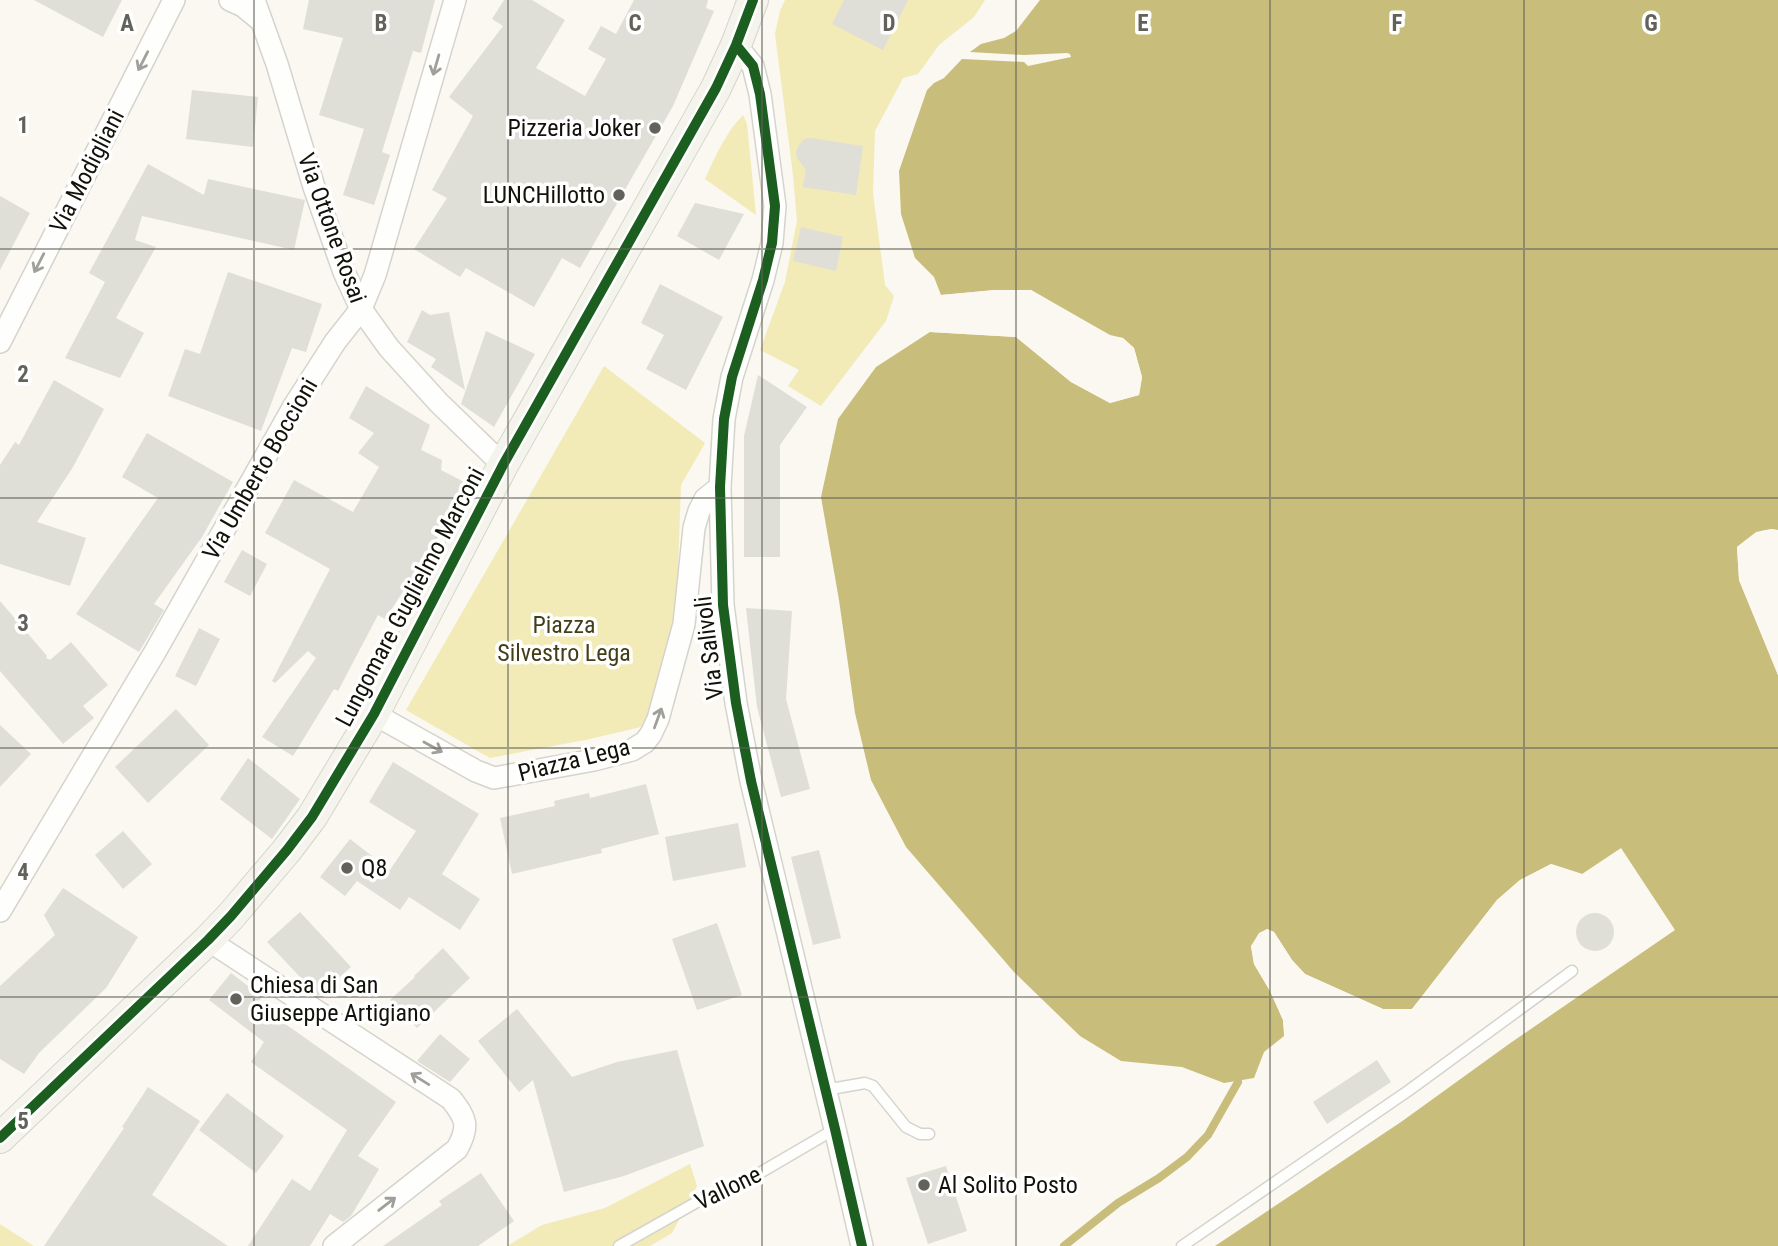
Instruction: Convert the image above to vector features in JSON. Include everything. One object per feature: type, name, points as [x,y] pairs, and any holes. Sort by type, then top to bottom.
[{"type":"street","name":"Via Modigliani","points":[[0,342],[174,0]]},
{"type":"street","name":"Via Ottone Rosai","points":[[230,0],[257,10],[277,64],[314,187],[344,272],[361,309],[406,367],[503,465]]},
{"type":"street","name":"Via Umberto Boccioni","points":[[0,911],[155,652],[294,406],[335,342],[361,309],[374,275],[455,0]]},
{"type":"street","name":"Lungomare Guglielmo Marconi","points":[[0,1138],[208,940],[287,850],[312,817],[374,715],[503,465],[716,88],[753,0]]},
{"type":"street","name":"Via Salivoli","points":[[736,45],[753,66],[760,94],[775,206],[772,243],[732,377],[724,419],[720,487],[723,605],[736,703],[751,781],[862,1246]]},
{"type":"street","name":"Piazza Lega","points":[[374,715],[475,771],[494,778],[594,760],[632,750],[645,742],[659,719],[684,624],[694,528],[705,499],[720,487]]},
{"type":"street","points":[[208,940],[451,1099],[462,1112],[466,1126],[457,1149],[334,1246]]},
{"type":"lane","points":[[1182,1246],[1408,1091],[1572,971]]},
{"type":"lane","points":[[825,1090],[865,1083],[873,1086],[905,1127],[920,1134],[929,1134]]},
{"type":"lane","name":"Vallone","points":[[620,1246],[697,1202],[722,1195],[835,1129]]},
{"type":"green space","points":[[785,0],[985,0],[974,17],[939,45],[918,74],[903,78],[875,131],[873,193],[885,285],[894,296],[886,321],[821,406],[788,386],[799,370],[760,350],[785,282],[797,221],[775,34]]},
{"type":"green space","points":[[743,115],[747,124],[756,215],[705,179],[726,137]]},
{"type":"green space","name":"Piazza Silvestro Lega","points":[[604,366],[705,443],[681,485],[676,623],[645,726],[490,758],[406,710]]},
{"type":"green space","points":[[690,1164],[697,1186],[672,1233],[650,1246],[507,1246],[542,1225],[605,1208]]},
{"type":"green space","points":[[0,1224],[34,1246],[0,1246]]},
{"type":"shaded area","points":[[1040,0],[1778,0],[1778,530],[1761,531],[1737,547],[1739,580],[1778,675],[1778,1246],[1215,1246],[1401,1122],[1675,930],[1621,848],[1582,874],[1551,864],[1520,880],[1497,900],[1412,1009],[1383,1009],[1305,974],[1292,960],[1274,932],[1267,929],[1251,946],[1254,964],[1283,1020],[1284,1036],[1264,1052],[1254,1078],[1224,1083],[1182,1067],[1121,1061],[1080,1036],[1014,972],[906,847],[871,780],[855,713],[821,497],[838,419],[876,367],[930,332],[1016,337],[1071,382],[1110,403],[1139,395],[1142,377],[1134,348],[1123,338],[1110,336],[1031,290],[941,295],[934,277],[915,258],[901,214],[899,171],[927,90],[934,83],[944,78],[962,59],[1024,62],[1028,66],[1071,57],[1067,53],[1024,55],[970,52],[981,44],[1004,38],[1016,31]]},
{"type":"pier","points":[[1031,290],[1110,335],[1123,338],[1134,348],[1142,377],[1139,395],[1110,403],[1071,382],[1016,337],[930,332],[931,329],[1017,333],[1073,379],[1111,399],[1136,392],[1138,377],[1131,350],[1122,342],[1108,339],[1030,293],[939,298],[941,295]]},
{"type":"pier","points":[[1778,530],[1778,534],[1771,532],[1758,535],[1741,548],[1742,579],[1778,666],[1778,675],[1739,580],[1737,547],[1756,532]]},
{"type":"pier","points":[[1551,864],[1582,874],[1580,877],[1551,868],[1522,883],[1500,903],[1412,1013],[1382,1013],[1303,977],[1289,962],[1272,934],[1261,935],[1255,947],[1257,963],[1286,1019],[1288,1036],[1285,1040],[1283,1020],[1254,964],[1251,946],[1259,933],[1267,929],[1274,932],[1292,960],[1305,974],[1383,1009],[1412,1009],[1497,900],[1520,880]]},
{"type":"building","points":[[34,0],[122,0],[103,37]]},
{"type":"building","points":[[309,0],[435,0],[421,53],[413,51],[382,152],[390,155],[374,205],[343,195],[364,129],[319,115],[343,38],[303,29]]},
{"type":"building","points":[[504,0],[532,0],[565,20],[536,68],[585,96],[606,59],[588,49],[601,26],[616,34],[634,0],[708,0],[706,8],[714,11],[673,106],[580,268],[562,258],[534,307],[466,268],[460,277],[414,249],[447,198],[432,190],[473,116],[449,97],[503,26],[492,19]]},
{"type":"building","points":[[844,0],[908,0],[883,50],[832,24]]},
{"type":"building","points":[[192,90],[258,97],[253,147],[186,139]]},
{"type":"building","points":[[804,139],[863,146],[856,195],[803,187],[806,170],[796,152]]},
{"type":"building","points":[[148,164],[204,195],[208,179],[305,200],[294,250],[142,216],[135,240],[156,247],[116,318],[144,333],[120,378],[65,358],[105,282],[89,273]]},
{"type":"building","points":[[0,196],[30,213],[0,270]]},
{"type":"building","points":[[695,203],[744,214],[719,260],[677,236]]},
{"type":"building","points":[[801,227],[843,237],[836,271],[793,261]]},
{"type":"building","points":[[228,272],[322,304],[306,352],[292,348],[261,431],[168,396],[185,349],[200,354]]},
{"type":"building","points":[[660,284],[723,317],[686,390],[646,369],[664,335],[641,323]]},
{"type":"building","points":[[422,310],[430,315],[449,312],[465,390],[431,367],[436,359],[407,342]]},
{"type":"building","points":[[486,331],[535,354],[494,427],[461,404]]},
{"type":"building","points":[[758,375],[807,407],[780,445],[780,557],[744,557],[744,436]]},
{"type":"building","points":[[54,380],[104,409],[73,467],[37,522],[86,538],[70,586],[0,564],[0,465],[15,442],[19,445]]},
{"type":"building","points":[[366,386],[430,425],[421,450],[442,460],[441,470],[466,483],[435,543],[385,619],[378,615],[338,691],[334,689],[293,756],[262,737],[316,658],[308,651],[275,683],[272,681],[330,569],[265,533],[294,480],[353,512],[379,467],[358,453],[374,433],[349,418]]},
{"type":"building","points":[[147,433],[233,482],[202,537],[154,604],[164,610],[139,652],[76,614],[158,498],[122,477]]},
{"type":"building","points":[[242,550],[267,564],[250,596],[224,582]]},
{"type":"building","points":[[0,601],[46,658],[50,660],[71,642],[108,685],[83,706],[94,718],[63,744],[0,671]]},
{"type":"building","points":[[746,608],[792,611],[786,699],[810,789],[781,797],[757,707]]},
{"type":"building","points":[[199,628],[220,639],[196,686],[175,676]]},
{"type":"building","points":[[176,709],[209,745],[148,803],[115,767]]},
{"type":"building","points":[[0,725],[31,754],[0,787]]},
{"type":"building","points":[[248,758],[300,799],[272,839],[220,799]]},
{"type":"building","points":[[393,762],[479,814],[442,874],[480,899],[460,930],[409,897],[400,910],[357,881],[345,896],[320,877],[350,839],[390,870],[416,831],[369,802]]},
{"type":"building","points":[[646,784],[659,834],[601,849],[602,853],[512,874],[500,818],[555,806],[554,801],[589,793],[590,798]]},
{"type":"building","points":[[738,823],[746,867],[673,881],[665,837]]},
{"type":"building","points":[[123,831],[152,864],[123,889],[95,855]]},
{"type":"building","points":[[819,850],[841,938],[813,945],[791,857]]},
{"type":"building","points":[[63,888],[138,937],[106,988],[39,1053],[24,1074],[0,1059],[0,986],[55,935],[44,915]]},
{"type":"building","points":[[300,912],[351,967],[318,996],[267,942]]},
{"type":"building","points":[[1595,913],[1608,919],[1614,932],[1608,945],[1595,951],[1582,945],[1576,932],[1582,919]]},
{"type":"building","points":[[717,923],[742,995],[697,1010],[672,939]]},
{"type":"building","points":[[443,948],[470,978],[417,1028],[390,1000]]},
{"type":"building","points":[[231,973],[262,997],[257,1004],[396,1102],[358,1156],[379,1169],[351,1216],[343,1222],[330,1214],[310,1246],[248,1246],[292,1179],[310,1191],[347,1130],[251,1062],[264,1042],[209,1000]]},
{"type":"building","points":[[517,1009],[572,1077],[617,1062],[677,1050],[704,1146],[624,1176],[564,1192],[533,1080],[519,1092],[478,1041]]},
{"type":"building","points":[[440,1034],[470,1059],[450,1082],[417,1061]]},
{"type":"building","points":[[1377,1060],[1391,1082],[1327,1124],[1313,1102]]},
{"type":"building","points":[[148,1087],[200,1121],[152,1195],[228,1246],[44,1246],[124,1128],[122,1127]]},
{"type":"building","points":[[227,1093],[284,1136],[256,1173],[199,1130]]},
{"type":"building","points":[[946,1166],[967,1231],[928,1244],[906,1178]]},
{"type":"building","points":[[481,1173],[514,1221],[478,1246],[383,1246],[442,1205],[439,1201]]},
{"type":"waterway","points":[[1064,1246],[1118,1203],[1187,1157],[1208,1135],[1238,1082]]},
{"type":"cycle path","points":[[0,1138],[208,940],[287,850],[312,817],[374,714],[503,465],[716,88],[753,0]]},
{"type":"cycle path","points":[[736,45],[753,66],[760,94],[775,206],[772,243],[732,377],[724,419],[720,487],[723,605],[736,703],[751,781],[862,1246]]},
{"type":"place","name":"Pizzeria Joker","points":[[655,128]]},
{"type":"place","name":"LUNCHillotto","points":[[619,195]]},
{"type":"place","name":"Q8","points":[[347,868]]},
{"type":"place","name":"Chiesa di San Giuseppe Artigiano","points":[[236,999]]},
{"type":"place","name":"Al Solito Posto","points":[[924,1185]]}]
